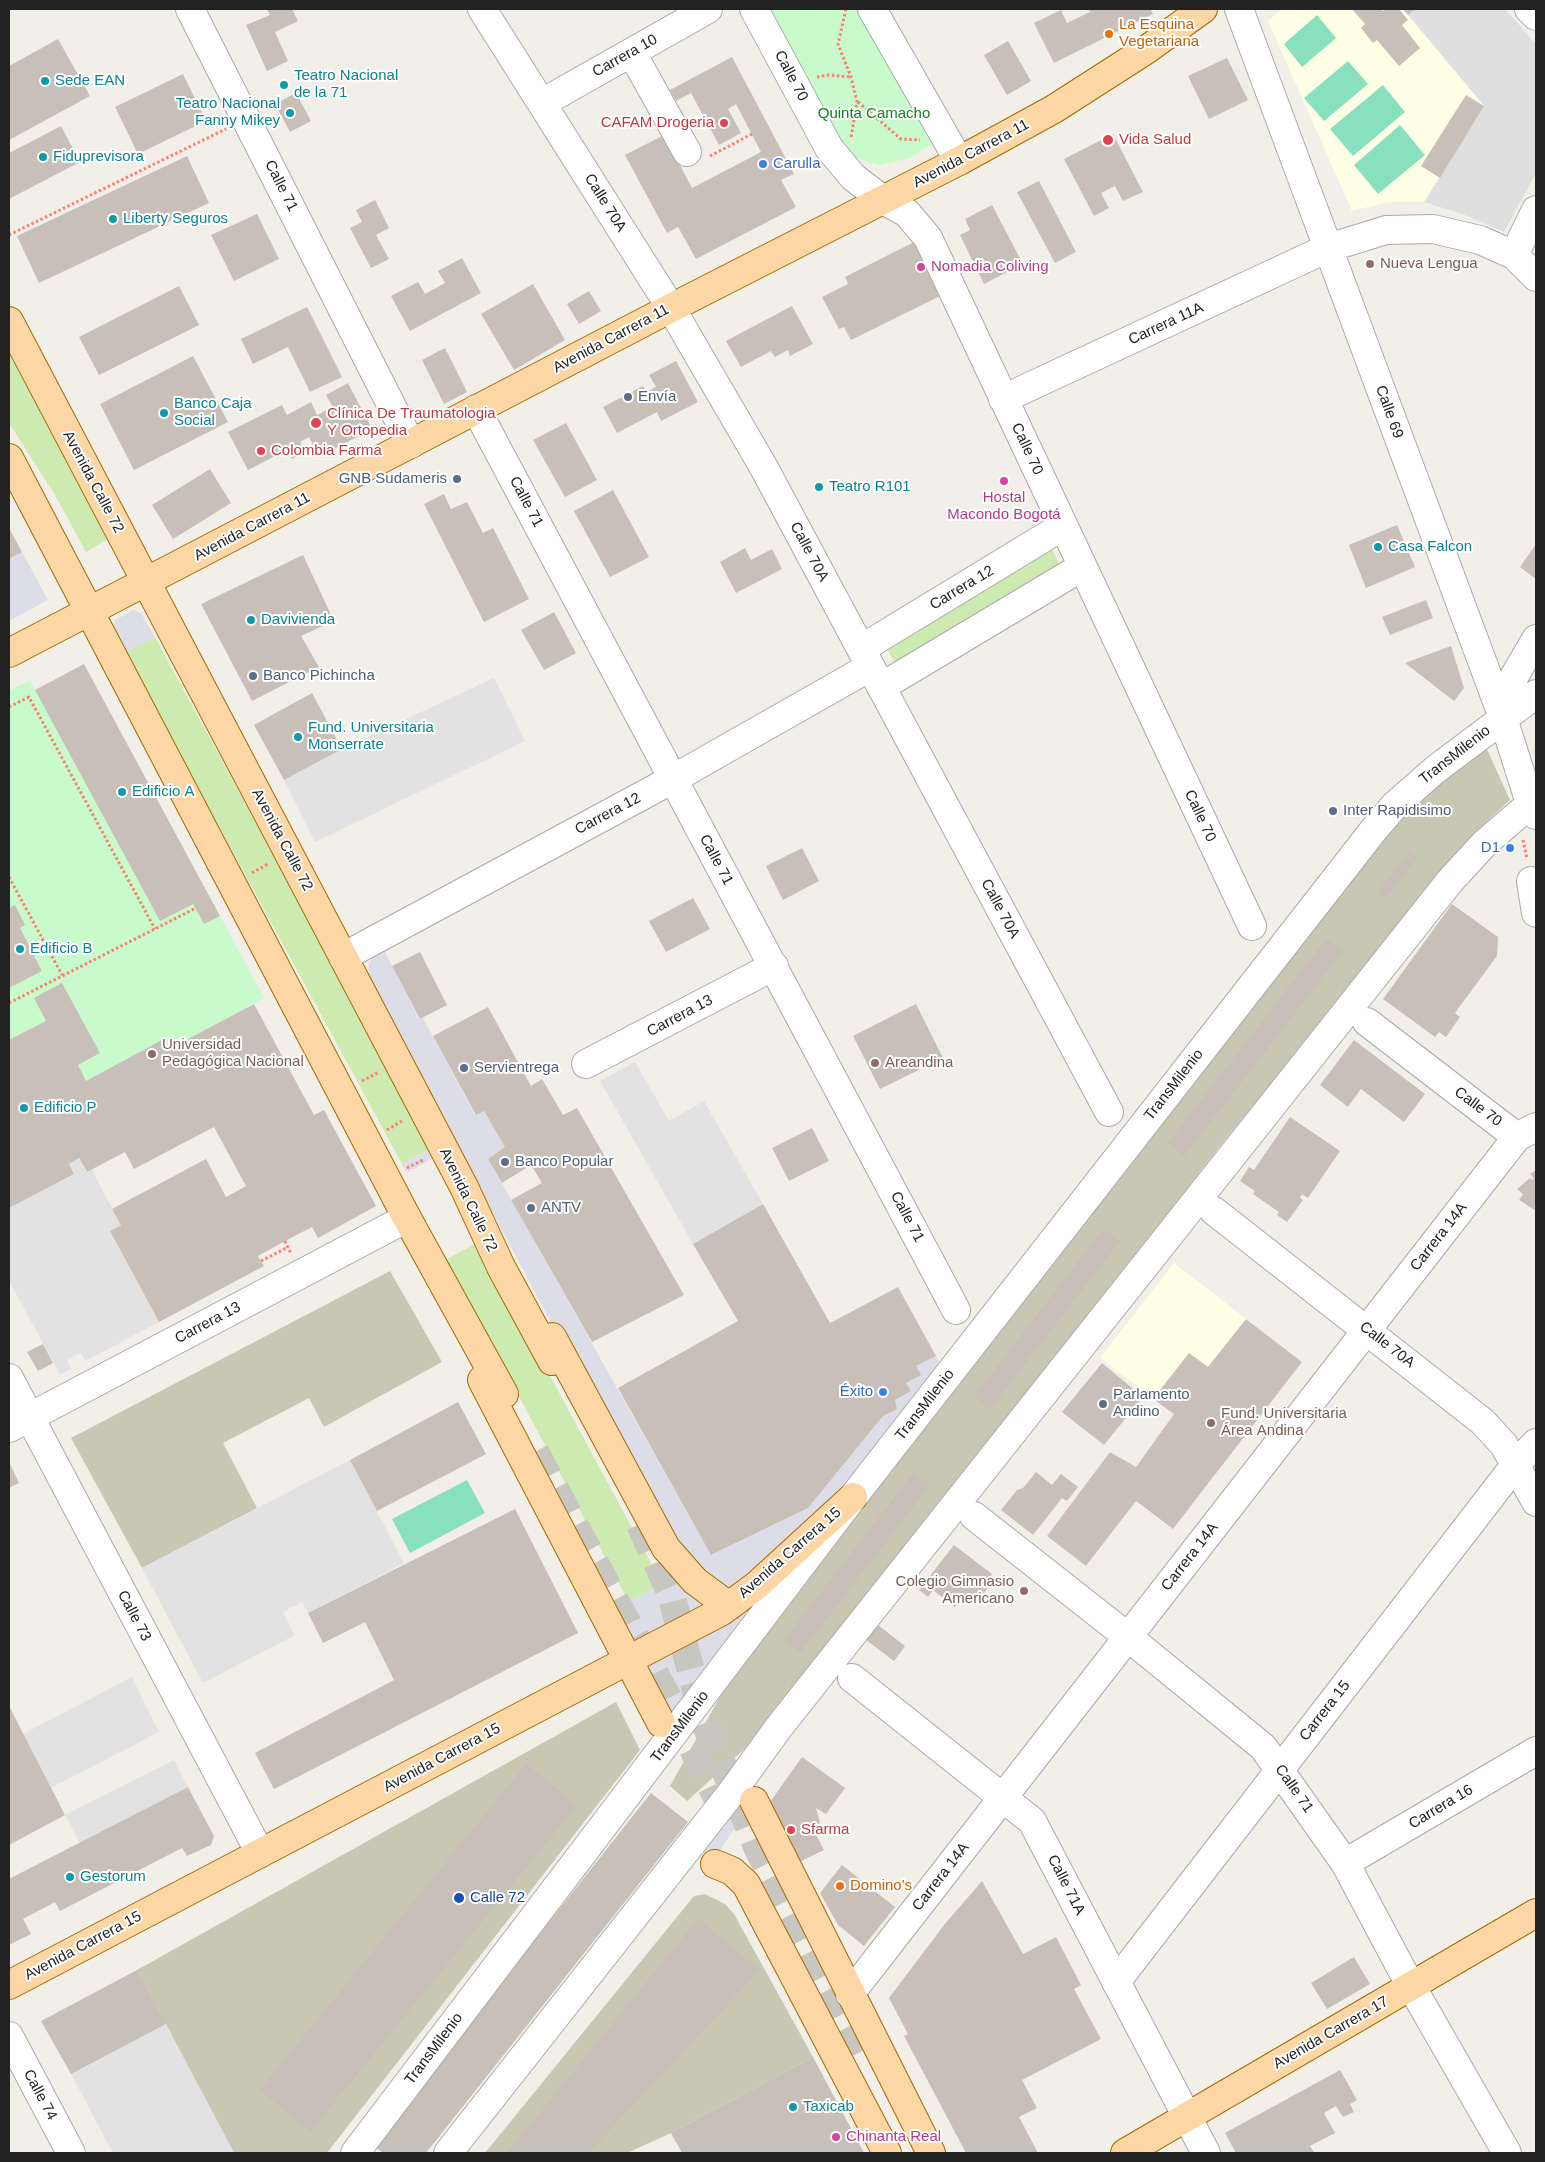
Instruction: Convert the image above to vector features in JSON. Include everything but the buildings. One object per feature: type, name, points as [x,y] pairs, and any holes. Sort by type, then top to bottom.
[{"type":"main road","name":"Avenida Carrera 11","points":[[9,653],[476,409],[883,200],[957,157],[1054,109],[1146,50],[1203,9]]},
{"type":"main road","name":"Avenida Calle 72","points":[[9,321],[464,1187],[501,1267],[552,1361]]},
{"type":"main road","points":[[9,458],[407,1218],[504,1394]]},
{"type":"main road","points":[[464,1187],[508,1255],[666,1548],[695,1581],[729,1606]]},
{"type":"main road","points":[[407,1218],[440,1299],[661,1723]]},
{"type":"main road","name":"Avenida Carrera 15","points":[[9,1985],[729,1606],[764,1579],[853,1498]]},
{"type":"main road","points":[[754,1801],[931,2153]]},
{"type":"main road","points":[[715,1864],[732,1871],[746,1884],[888,2153]]},
{"type":"main road","name":"Avenida Carrera 17","points":[[1125,2153],[1536,1914]]},
{"type":"main road","points":[[898,2153],[861,2064],[918,2153]]},
{"type":"street","name":"Calle 71","points":[[190,9],[411,444]]},
{"type":"street","name":"Calle 70A","points":[[482,9],[672,308],[763,466],[1109,1112]]},
{"type":"street","name":"Carrera 10","points":[[542,103],[708,9]]},
{"type":"street","name":"Calle 70","points":[[754,9],[829,148],[853,177],[883,200],[907,213],[928,238],[1252,926]]},
{"type":"street","points":[[872,9],[957,157]]},
{"type":"street","name":"Calle 69","points":[[1240,9],[1534,806]]},
{"type":"street","points":[[1530,9],[1536,16]]},
{"type":"street","points":[[632,53],[687,152]]},
{"type":"street","points":[[1536,210],[1514,255],[1536,277]]},
{"type":"street","name":"Carrera 11A","points":[[1004,399],[1328,248],[1386,230],[1433,229],[1480,240],[1514,255]]},
{"type":"street","name":"Calle 71","points":[[476,409],[956,1310]]},
{"type":"street","name":"Carrera 12","points":[[871,668],[1063,526]]},
{"type":"street","name":"Carrera 12","points":[[343,957],[673,779],[871,668],[1082,567]]},
{"type":"street","points":[[1501,715],[1515,675],[1536,639]]},
{"type":"street","name":"TransMilenio","points":[[355,2153],[853,1498],[1376,827],[1395,805],[1417,785],[1501,715],[1536,694]]},
{"type":"street","points":[[448,2153],[732,1792],[779,1727],[1450,881],[1484,843],[1534,806]]},
{"type":"street","points":[[1531,881],[1536,913]]},
{"type":"street","name":"Carrera 13","points":[[586,1064],[774,966]]},
{"type":"street","name":"Calle 70","points":[[1367,1022],[1527,1132]]},
{"type":"street","name":"Carrera 14A","points":[[850,1994],[1367,1329],[1527,1132]]},
{"type":"street","name":"Calle 70A","points":[[1214,1211],[1367,1329],[1483,1422],[1504,1445],[1536,1502]]},
{"type":"street","name":"Carrera 13","points":[[19,1423],[407,1218]]},
{"type":"street","name":"Calle 73","points":[[9,1378],[19,1423],[260,1853]]},
{"type":"street","name":"Carrera 15","points":[[1116,1982],[1516,1464],[1536,1443]]},
{"type":"street","name":"Calle 71","points":[[974,1516],[1128,1637],[1263,1747],[1345,1863],[1411,1986],[1507,2153]]},
{"type":"street","name":"Calle 71A","points":[[852,1678],[1024,1813],[1038,1830],[1186,2118],[1206,2153]]},
{"type":"street","name":"Carrera 16","points":[[1345,1863],[1536,1751]]},
{"type":"street","name":"Calle 74","points":[[9,2036],[71,2153]]},
{"type":"path","points":[[846,9],[838,44],[851,77],[857,102],[850,144]]},
{"type":"path","points":[[792,79],[807,80],[828,75],[851,77]]},
{"type":"path","points":[[857,102],[901,139],[938,140],[957,157]]},
{"type":"path","points":[[9,235],[247,118]]},
{"type":"path","points":[[687,152],[704,143],[711,156],[752,134]]},
{"type":"path","points":[[9,708],[29,697],[155,929]]},
{"type":"path","points":[[248,875],[273,861]]},
{"type":"path","points":[[9,876],[62,976]]},
{"type":"path","points":[[9,1003],[196,908]]},
{"type":"path","points":[[361,1082],[386,1069]]},
{"type":"path","points":[[387,1130],[404,1121]]},
{"type":"path","points":[[408,1169],[424,1160]]},
{"type":"path","points":[[261,1261],[287,1244]]},
{"type":"shaded area","points":[[1282,9],[1403,9],[1484,106],[1424,202],[1388,202],[1352,211],[1268,21]]},
{"type":"shaded area","points":[[1403,9],[1505,9],[1536,44],[1536,173],[1504,232],[1465,215],[1424,202],[1484,106]]},
{"type":"shaded area","points":[[22,552],[48,600],[9,621],[9,559]]},
{"type":"shaded area","points":[[133,610],[141,613],[155,637],[125,653],[113,626],[115,620]]},
{"type":"shaded area","points":[[494,678],[525,741],[315,842],[284,780],[342,749]]},
{"type":"shaded area","points":[[1484,743],[1510,800],[1483,825],[1456,856],[1217,1150],[772,1724],[687,1801],[670,1786],[726,1686],[792,1597],[1383,833]]},
{"type":"shaded area","points":[[382,946],[419,1019],[423,1018],[475,1115],[484,1111],[505,1147],[488,1159],[711,1555],[808,1508],[883,1416],[897,1409],[895,1400],[911,1391],[906,1383],[916,1366],[936,1356],[940,1365],[832,1504],[760,1568],[734,1585],[725,1589],[696,1573],[596,1407],[371,984],[368,975],[369,964],[373,955]]},
{"type":"shaded area","points":[[635,1062],[669,1121],[704,1101],[763,1204],[693,1244],[600,1081]]},
{"type":"shaded area","points":[[432,1148],[433,1158],[409,1172],[405,1170],[402,1164]]},
{"type":"shaded area","points":[[79,1158],[86,1172],[92,1170],[121,1225],[110,1231],[159,1322],[85,1361],[81,1353],[67,1360],[71,1369],[60,1374],[9,1281],[9,1208],[74,1174],[69,1164]]},
{"type":"shaded area","name":"Fund. Universitaria Área Andina","points":[[1174,1263],[1302,1362],[1173,1529],[1136,1501],[1086,1566],[1047,1536],[1110,1452],[1136,1467],[1174,1414],[1100,1358]]},
{"type":"shaded area","points":[[390,1271],[442,1362],[324,1427],[309,1398],[223,1443],[257,1508],[142,1568],[71,1438]]},
{"type":"shaded area","points":[[350,1460],[404,1563],[308,1613],[302,1602],[283,1612],[295,1635],[203,1683],[142,1568]]},
{"type":"shaded area","points":[[792,1566],[672,1724],[643,1664]]},
{"type":"shaded area","points":[[680,1574],[711,1603],[632,1645],[614,1610]]},
{"type":"shaded area","points":[[132,1677],[159,1732],[51,1788],[23,1734]]},
{"type":"shaded area","points":[[616,1702],[640,1750],[327,2153],[234,2153],[137,1970]]},
{"type":"shaded area","points":[[174,1760],[188,1787],[80,1843],[65,1815]]},
{"type":"shaded area","points":[[743,1784],[751,1805],[717,1854],[700,1852]]},
{"type":"shaded area","points":[[705,1894],[725,1904],[734,1914],[813,2057],[671,2133],[627,2153],[485,2153],[694,1896]]},
{"type":"shaded area","points":[[166,2024],[234,2153],[113,2153],[71,2074]]},
{"type":"green space","name":"Quinta Camacho","points":[[771,9],[862,9],[938,140],[910,158],[880,165],[847,155],[770,11]]},
{"type":"green space","points":[[1317,15],[1336,38],[1302,67],[1284,44]]},
{"type":"green space","points":[[1348,61],[1368,84],[1324,121],[1304,98]]},
{"type":"green space","points":[[1383,85],[1405,112],[1353,156],[1330,129]]},
{"type":"green space","points":[[1400,125],[1425,155],[1378,194],[1354,165]]},
{"type":"green space","points":[[9,352],[108,539],[86,552],[55,495],[9,423]]},
{"type":"green space","points":[[1051,547],[1062,571],[898,669],[885,645]]},
{"type":"green space","points":[[155,637],[432,1148],[402,1164],[125,653]]},
{"type":"green space","points":[[30,680],[160,921],[209,895],[264,998],[167,1050],[162,1041],[86,1081],[78,1065],[100,1053],[62,984],[46,1021],[9,1041],[9,988],[42,970],[20,928],[25,925],[9,905],[9,691]]},
{"type":"green space","points":[[478,1242],[652,1565],[658,1586],[629,1602],[446,1260]]},
{"type":"green space","points":[[467,1480],[485,1513],[410,1553],[392,1519]]},
{"type":"tunnel","points":[[535,1452],[669,1700],[721,1806]]},
{"type":"tunnel","points":[[640,1524],[671,1594],[703,1718],[759,1851],[869,2061]]},
{"type":"place","name":"La Esquina Vegetariana","points":[[1109,34]]},
{"type":"place","name":"Sede EAN","points":[[45,81]]},
{"type":"place","name":"Teatro Nacional de la 71","points":[[284,85]]},
{"type":"place","name":"Teatro Nacional Fanny Mikey","points":[[290,113]]},
{"type":"place","name":"CAFAM Drogeria","points":[[724,123]]},
{"type":"place","name":"Vida Salud","points":[[1108,140]]},
{"type":"place","name":"Fiduprevisora","points":[[43,157]]},
{"type":"place","name":"Carulla","points":[[763,164]]},
{"type":"place","name":"Liberty Seguros","points":[[113,219]]},
{"type":"place","name":"Nueva Lengua","points":[[1370,264]]},
{"type":"place","name":"Nomadia Coliving","points":[[921,267]]},
{"type":"place","name":"Envía","points":[[628,397]]},
{"type":"place","name":"Banco Caja Social","points":[[164,413]]},
{"type":"place","name":"Clínica De Traumatologia Y Ortopedia","points":[[316,423]]},
{"type":"place","name":"Colombia Farma","points":[[261,451]]},
{"type":"place","name":"GNB Sudameris","points":[[457,479]]},
{"type":"place","name":"Hostal Macondo Bogotá","points":[[1004,481]]},
{"type":"place","name":"Teatro R101","points":[[819,487]]},
{"type":"place","name":"Casa Falcon","points":[[1378,547]]},
{"type":"place","name":"Davivienda","points":[[251,620]]},
{"type":"place","name":"Banco Pichincha","points":[[253,676]]},
{"type":"place","name":"Fund. Universitaria Monserrate","points":[[298,737]]},
{"type":"place","name":"Edificio A","points":[[122,792]]},
{"type":"place","name":"Inter Rapidisimo","points":[[1333,811]]},
{"type":"place","name":"D1","points":[[1510,848]]},
{"type":"place","name":"Edificio B","points":[[20,949]]},
{"type":"place","name":"Universidad Pedagógica Nacional","points":[[152,1054]]},
{"type":"place","name":"Areandina","points":[[875,1063]]},
{"type":"place","name":"Servientrega","points":[[464,1068]]},
{"type":"place","name":"Edificio P","points":[[24,1108]]},
{"type":"place","name":"Banco Popular","points":[[505,1162]]},
{"type":"place","name":"ANTV","points":[[531,1208]]},
{"type":"place","name":"Éxito","points":[[883,1392]]},
{"type":"place","name":"Parlamento Andino","points":[[1103,1404]]},
{"type":"place","name":"Fund. Universitaria Área Andina","points":[[1211,1423]]},
{"type":"place","name":"Colegio Gimnasio Americano","points":[[1024,1591]]},
{"type":"place","name":"Sfarma","points":[[791,1830]]},
{"type":"place","name":"Gestorum","points":[[70,1877]]},
{"type":"place","name":"Domino's","points":[[840,1886]]},
{"type":"place","name":"Calle 72","points":[[459,1898]]},
{"type":"place","name":"Taxicab","points":[[793,2107]]},
{"type":"place","name":"Chinanta Real","points":[[836,2137]]}]
